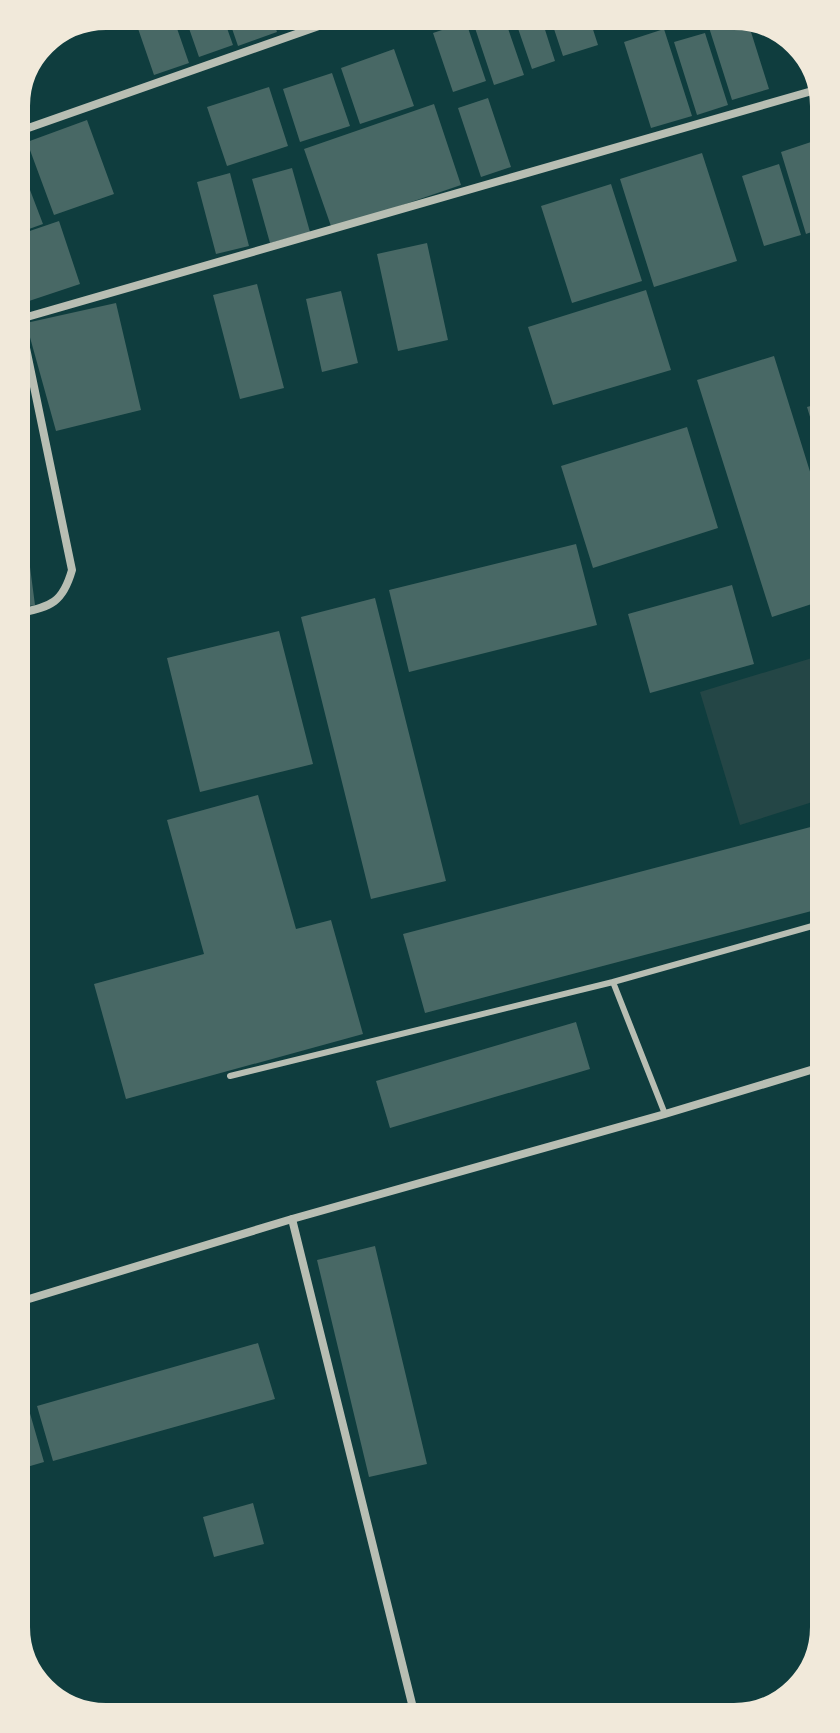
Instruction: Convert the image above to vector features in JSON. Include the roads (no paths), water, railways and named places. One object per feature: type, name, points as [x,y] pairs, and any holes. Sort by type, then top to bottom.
[{"type":"street","points":[[28,128],[313,28]]},
{"type":"street","points":[[28,317],[810,92]]},
{"type":"street","points":[[28,358],[72,570],[67,588],[56,601],[28,611]]},
{"type":"street","points":[[28,1299],[292,1219],[812,1070]]},
{"type":"street","points":[[292,1219],[412,1705]]},
{"type":"lane","points":[[230,1076],[613,982],[812,926]]},
{"type":"lane","points":[[613,982],[665,1114]]}]
